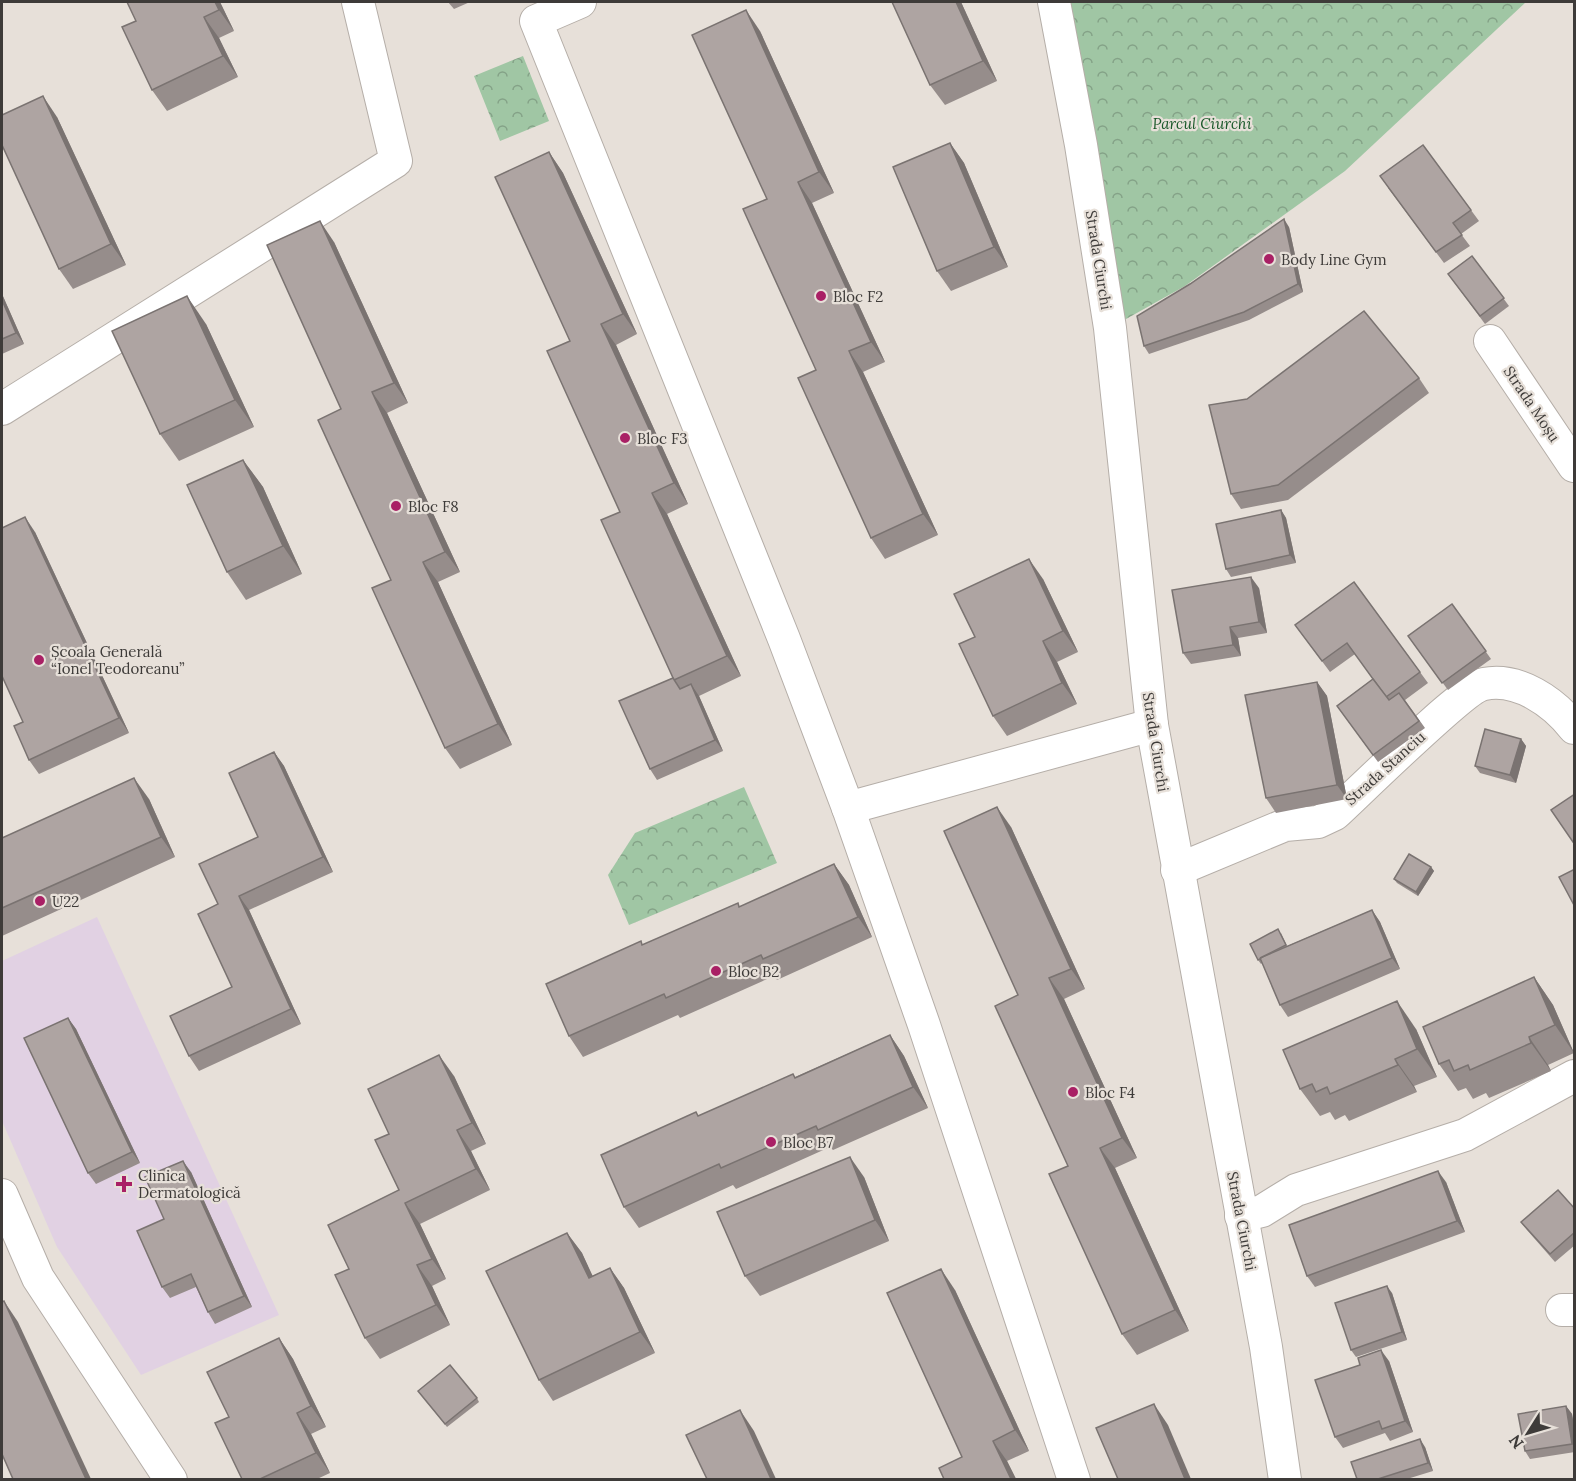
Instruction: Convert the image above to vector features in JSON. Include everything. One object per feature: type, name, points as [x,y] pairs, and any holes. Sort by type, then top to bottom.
[{"type":"street","points":[[2,409],[396,160],[358,2]]},
{"type":"street","points":[[580,2],[536,21],[784,639],[848,808],[924,1025],[1074,1479]]},
{"type":"street","name":"Strada Ciurchi","points":[[1054,2],[1081,145],[1110,328],[1152,725],[1266,1347],[1285,1479]]},
{"type":"street","name":"Strada Moșu","points":[[1490,341],[1575,466]]},
{"type":"street","name":"Strada Stanciu","points":[[1177,870],[1285,825],[1318,822],[1335,814],[1457,702],[1481,684],[1505,681],[1534,693],[1575,728]]},
{"type":"street","points":[[848,808],[1152,725]]},
{"type":"street","points":[[1241,1215],[1262,1211],[1296,1190],[1465,1135],[1575,1076]]},
{"type":"street","points":[[2,1195],[38,1278],[171,1479]]},
{"type":"shaded area","name":"Clinica Dermatologică","points":[[97,917],[279,1315],[141,1375],[57,1247],[2,1121],[2,961]]},
{"type":"green space","name":"Parcul Ciurchi","points":[[1054,2],[1526,2],[1345,171],[1185,286],[1110,328]]},
{"type":"green space","points":[[523,56],[549,121],[500,141],[474,76]]},
{"type":"green space","points":[[744,787],[777,863],[629,925],[608,875],[635,833]]},
{"type":"building","points":[[127,2],[215,2],[219,10],[204,17],[223,56],[152,90],[122,27],[136,21]]},
{"type":"building","points":[[892,2],[956,2],[983,61],[930,85]]},
{"type":"building","name":"Bloc F2","points":[[746,10],[819,172],[798,182],[871,342],[849,351],[923,514],[871,538],[798,378],[816,370],[743,209],[767,199],[692,35]]},
{"type":"building","points":[[43,96],[111,244],[59,269],[2,145],[2,115]]},
{"type":"building","points":[[950,143],[994,247],[937,271],[893,167]]},
{"type":"building","points":[[1423,145],[1471,210],[1453,223],[1462,235],[1436,252],[1380,176]]},
{"type":"building","name":"Bloc F3","points":[[549,152],[623,314],[601,324],[674,483],[652,493],[727,656],[674,680],[601,520],[620,512],[547,351],[570,341],[495,177]]},
{"type":"building","name":"Body Line Gym","points":[[1284,219],[1298,284],[1244,312],[1144,346],[1137,316],[1190,284]]},
{"type":"building","name":"Bloc F8","points":[[320,221],[394,383],[372,392],[445,552],[423,562],[498,724],[445,748],[372,588],[391,580],[318,420],[341,409],[267,245]]},
{"type":"building","points":[[1472,256],[1504,298],[1480,316],[1448,274]]},
{"type":"building","points":[[187,296],[235,400],[160,434],[112,331]]},
{"type":"building","points":[[2,300],[16,333],[2,339]]},
{"type":"building","points":[[1364,311],[1419,378],[1278,485],[1231,494],[1209,405],[1247,399]]},
{"type":"building","points":[[243,460],[283,546],[227,572],[187,485]]},
{"type":"building","points":[[1281,510],[1290,555],[1226,569],[1216,524]]},
{"type":"building","points":[[25,517],[119,718],[29,760],[14,726],[23,722],[2,676],[2,528]]},
{"type":"building","points":[[1029,559],[1063,631],[1043,641],[1062,683],[993,716],[959,644],[975,637],[954,594]]},
{"type":"building","points":[[1251,577],[1259,622],[1230,627],[1233,645],[1183,653],[1172,590]]},
{"type":"building","points":[[1354,582],[1420,672],[1386,697],[1347,643],[1322,661],[1295,625]]},
{"type":"building","points":[[1452,604],[1486,651],[1442,683],[1408,636]]},
{"type":"building","points":[[673,678],[680,689],[691,684],[715,740],[650,769],[619,701]]},
{"type":"building","points":[[1373,679],[1389,700],[1399,693],[1419,721],[1373,755],[1337,706]]},
{"type":"building","points":[[1317,682],[1337,785],[1266,798],[1245,695]]},
{"type":"building","points":[[1485,729],[1521,739],[1510,775],[1475,766]]},
{"type":"building","points":[[274,752],[323,857],[239,896],[291,1009],[189,1056],[170,1016],[232,987],[198,914],[218,904],[199,864],[258,837],[229,773]]},
{"type":"building","points":[[134,778],[161,837],[2,908],[2,838]]},
{"type":"building","points":[[1575,794],[1575,841],[1573,842],[1551,810]]},
{"type":"building","name":"Bloc F4","points":[[997,807],[1071,969],[1049,978],[1122,1138],[1100,1148],[1175,1310],[1122,1334],[1049,1174],[1068,1166],[995,1006],[1018,995],[944,831]]},
{"type":"building","points":[[1409,854],[1431,867],[1416,892],[1394,879]]},
{"type":"building","points":[[834,864],[858,917],[763,959],[761,955],[666,998],[664,994],[569,1036],[546,984],[641,941],[642,945],[738,903],[739,907]]},
{"type":"building","points":[[1575,869],[1575,907],[1559,877]]},
{"type":"building","points":[[1372,910],[1392,958],[1280,1005],[1260,958]]},
{"type":"building","points":[[1278,929],[1286,945],[1258,960],[1250,944]]},
{"type":"building","points":[[1534,977],[1555,1025],[1529,1037],[1531,1043],[1470,1070],[1468,1065],[1454,1071],[1449,1060],[1439,1064],[1423,1027]]},
{"type":"building","points":[[1397,1001],[1417,1049],[1395,1059],[1398,1065],[1330,1094],[1327,1087],[1316,1092],[1312,1084],[1300,1089],[1283,1050]]},
{"type":"building","points":[[68,1018],[132,1152],[88,1173],[24,1038]]},
{"type":"building","points":[[890,1035],[913,1087],[818,1130],[816,1126],[721,1168],[719,1164],[624,1207],[601,1155],[696,1112],[698,1116],[793,1074],[795,1078]]},
{"type":"building","points":[[439,1055],[472,1123],[457,1130],[476,1169],[405,1203],[432,1259],[417,1265],[436,1305],[365,1338],[335,1275],[349,1269],[328,1225],[399,1190],[375,1140],[389,1134],[368,1089]]},
{"type":"building","points":[[850,1157],[875,1220],[745,1276],[717,1212]]},
{"type":"building","points":[[183,1161],[244,1296],[208,1312],[191,1274],[162,1287],[137,1231],[164,1219],[145,1177]]},
{"type":"building","points":[[1438,1171],[1457,1221],[1307,1276],[1289,1225]]},
{"type":"building","points":[[1558,1190],[1575,1209],[1575,1232],[1550,1254],[1521,1222]]},
{"type":"building","points":[[567,1233],[589,1278],[610,1268],[640,1332],[539,1380],[486,1271]]},
{"type":"building","points":[[941,1269],[1015,1430],[993,1441],[1011,1479],[944,1479],[939,1468],[962,1457],[887,1293]]},
{"type":"building","points":[[1387,1286],[1402,1332],[1351,1350],[1335,1303]]},
{"type":"building","points":[[4,1301],[86,1479],[13,1479],[2,1454],[2,1302]]},
{"type":"building","points":[[279,1338],[311,1406],[297,1413],[316,1453],[260,1479],[242,1479],[215,1423],[229,1417],[207,1372]]},
{"type":"building","points":[[1381,1350],[1405,1421],[1382,1429],[1379,1421],[1335,1437],[1315,1380],[1360,1365],[1358,1358]]},
{"type":"building","points":[[450,1365],[477,1398],[445,1424],[418,1391]]},
{"type":"building","points":[[1154,1404],[1185,1479],[1118,1479],[1096,1428]]},
{"type":"building","points":[[1566,1406],[1572,1444],[1525,1451],[1518,1414]]},
{"type":"building","points":[[740,1410],[771,1479],[707,1479],[686,1435]]},
{"type":"building","points":[[1420,1439],[1428,1463],[1378,1479],[1357,1479],[1351,1462]]},
{"type":"place","name":"Body Line Gym","points":[[1269,259]]},
{"type":"place","name":"Bloc F2","points":[[821,296]]},
{"type":"place","name":"Bloc F3","points":[[625,438]]},
{"type":"place","name":"Bloc F8","points":[[396,506]]},
{"type":"place","name":"Școala Generală “Ionel Teodoreanu”","points":[[39,660]]},
{"type":"place","name":"U22","points":[[40,901]]},
{"type":"place","name":"Bloc B2","points":[[716,971]]},
{"type":"place","name":"Bloc F4","points":[[1073,1092]]},
{"type":"place","name":"Bloc B7","points":[[771,1142]]},
{"type":"place","name":"Clinica Dermatologică","points":[[124,1184]]}]
